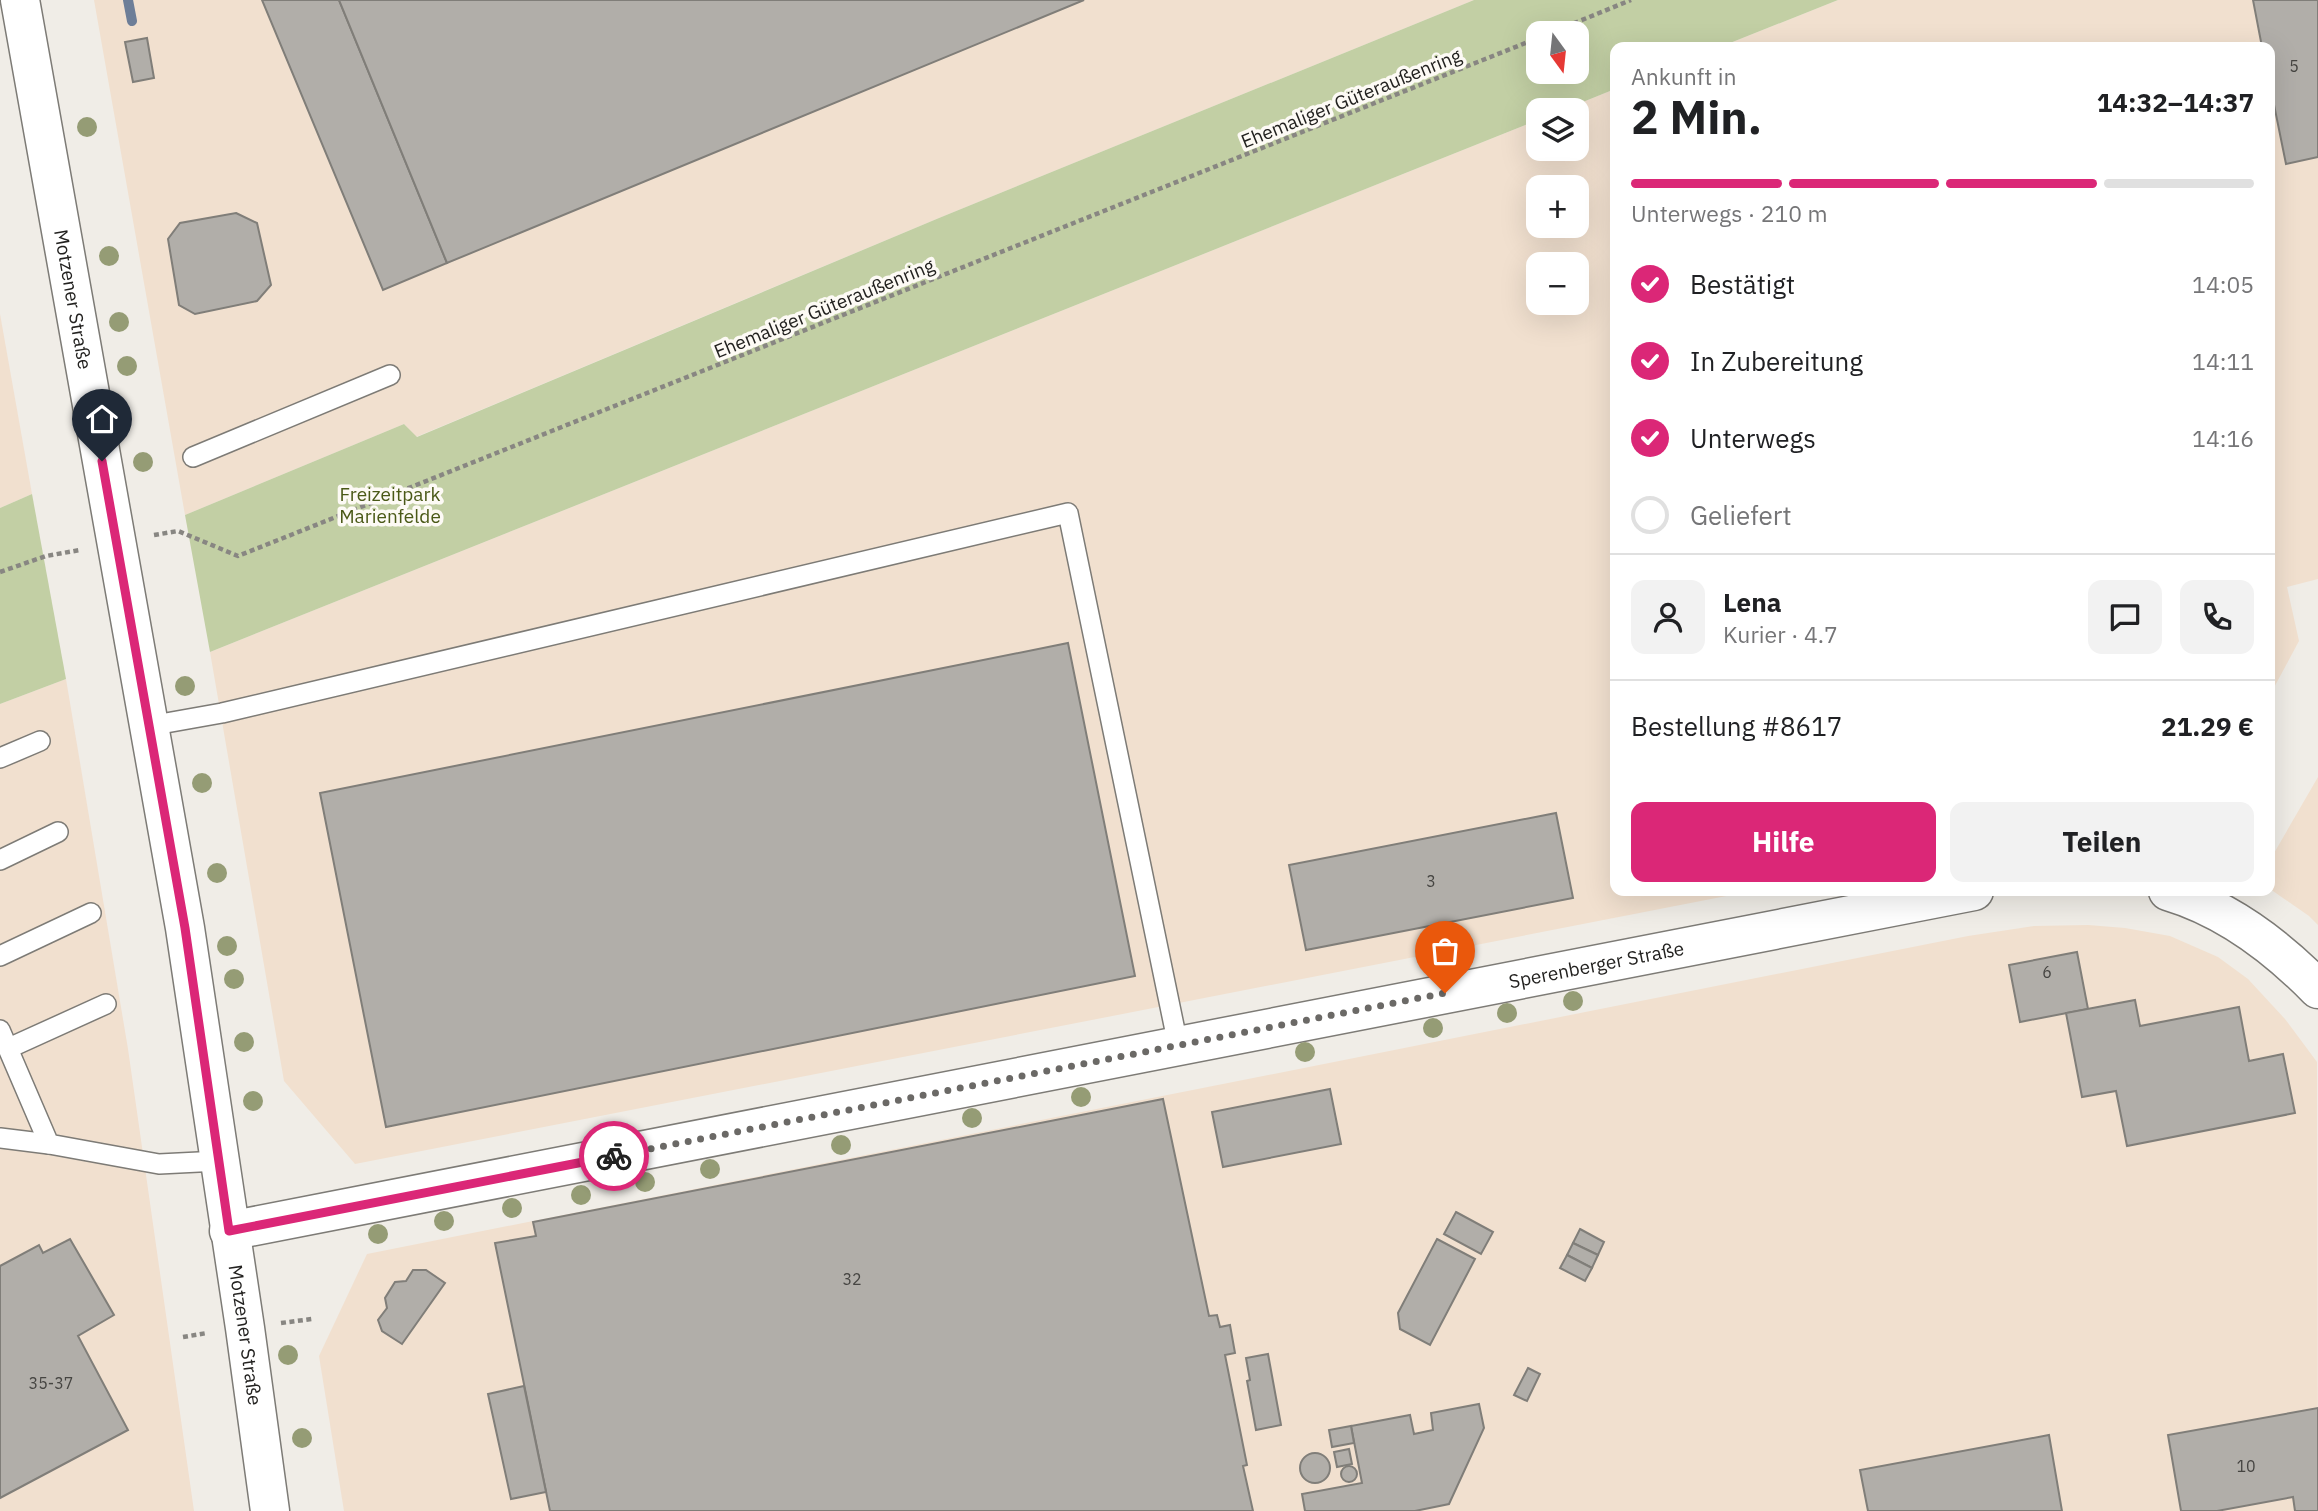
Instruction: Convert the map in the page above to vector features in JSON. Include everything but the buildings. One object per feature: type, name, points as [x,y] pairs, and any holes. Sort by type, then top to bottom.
[{"type":"street","name":"Motzener Straße","points":[[20,0],[185,928],[270,1511]]},
{"type":"street","name":"Sperenberger Straße","points":[[229,1231],[1948,896]]},
{"type":"street","points":[[2181,896],[2208,906],[2265,943],[2294,965],[2318,989]]},
{"type":"lane","points":[[193,457],[390,374]]},
{"type":"lane","points":[[149,726],[222,713],[1068,513],[1178,1045]]},
{"type":"lane","points":[[0,758],[40,741]]},
{"type":"lane","points":[[0,860],[58,832]]},
{"type":"lane","points":[[0,956],[91,913]]},
{"type":"lane","points":[[9,1048],[106,1004]]},
{"type":"lane","points":[[0,1030],[49,1144]]},
{"type":"lane","points":[[0,1138],[159,1164],[219,1161]]},
{"type":"path","points":[[1579,21],[1631,0]]},
{"type":"path","name":"Ehemaliger Güteraußenring","points":[[0,572],[46,556],[178,531],[237,556],[1526,43]]},
{"type":"shaded area","points":[[94,0],[1474,0],[939,218],[416,437],[404,424],[185,515]]},
{"type":"shaded area","points":[[1838,0],[2318,0],[2318,579],[2287,587],[2299,641],[2275,686],[2275,42],[1733,42]]},
{"type":"shaded area","points":[[1610,91],[1610,896],[1726,896],[355,1164],[284,1081],[210,652],[1526,125],[1526,161],[1589,161],[1589,100]]},
{"type":"shaded area","points":[[0,314],[32,494],[0,508]]},
{"type":"shaded area","points":[[66,679],[128,1049],[194,1511],[0,1511],[0,704]]},
{"type":"shaded area","points":[[2318,777],[2318,925],[2275,892],[2275,851]]},
{"type":"shaded area","points":[[2088,925],[2170,936],[2218,957],[2248,979],[2285,1019],[2317,1062],[2318,1511],[344,1511],[319,1356],[367,1254],[1968,936],[2034,926]]},
{"type":"green space","name":"Freizeitpark Marienfelde","points":[[1474,0],[1838,0],[1733,42],[1610,42],[1610,91],[1589,100],[1526,98],[1526,125],[210,652],[185,515],[404,424],[417,437],[939,218]]},
{"type":"green space","points":[[32,494],[66,679],[0,704],[0,508]]},
{"type":"waterway","points":[[128,0],[132,21]]},
{"type":"way so far","points":[[614,1156],[1445,993]]},
{"type":"route","points":[[102,461],[185,928],[229,1231],[614,1156]]}]
